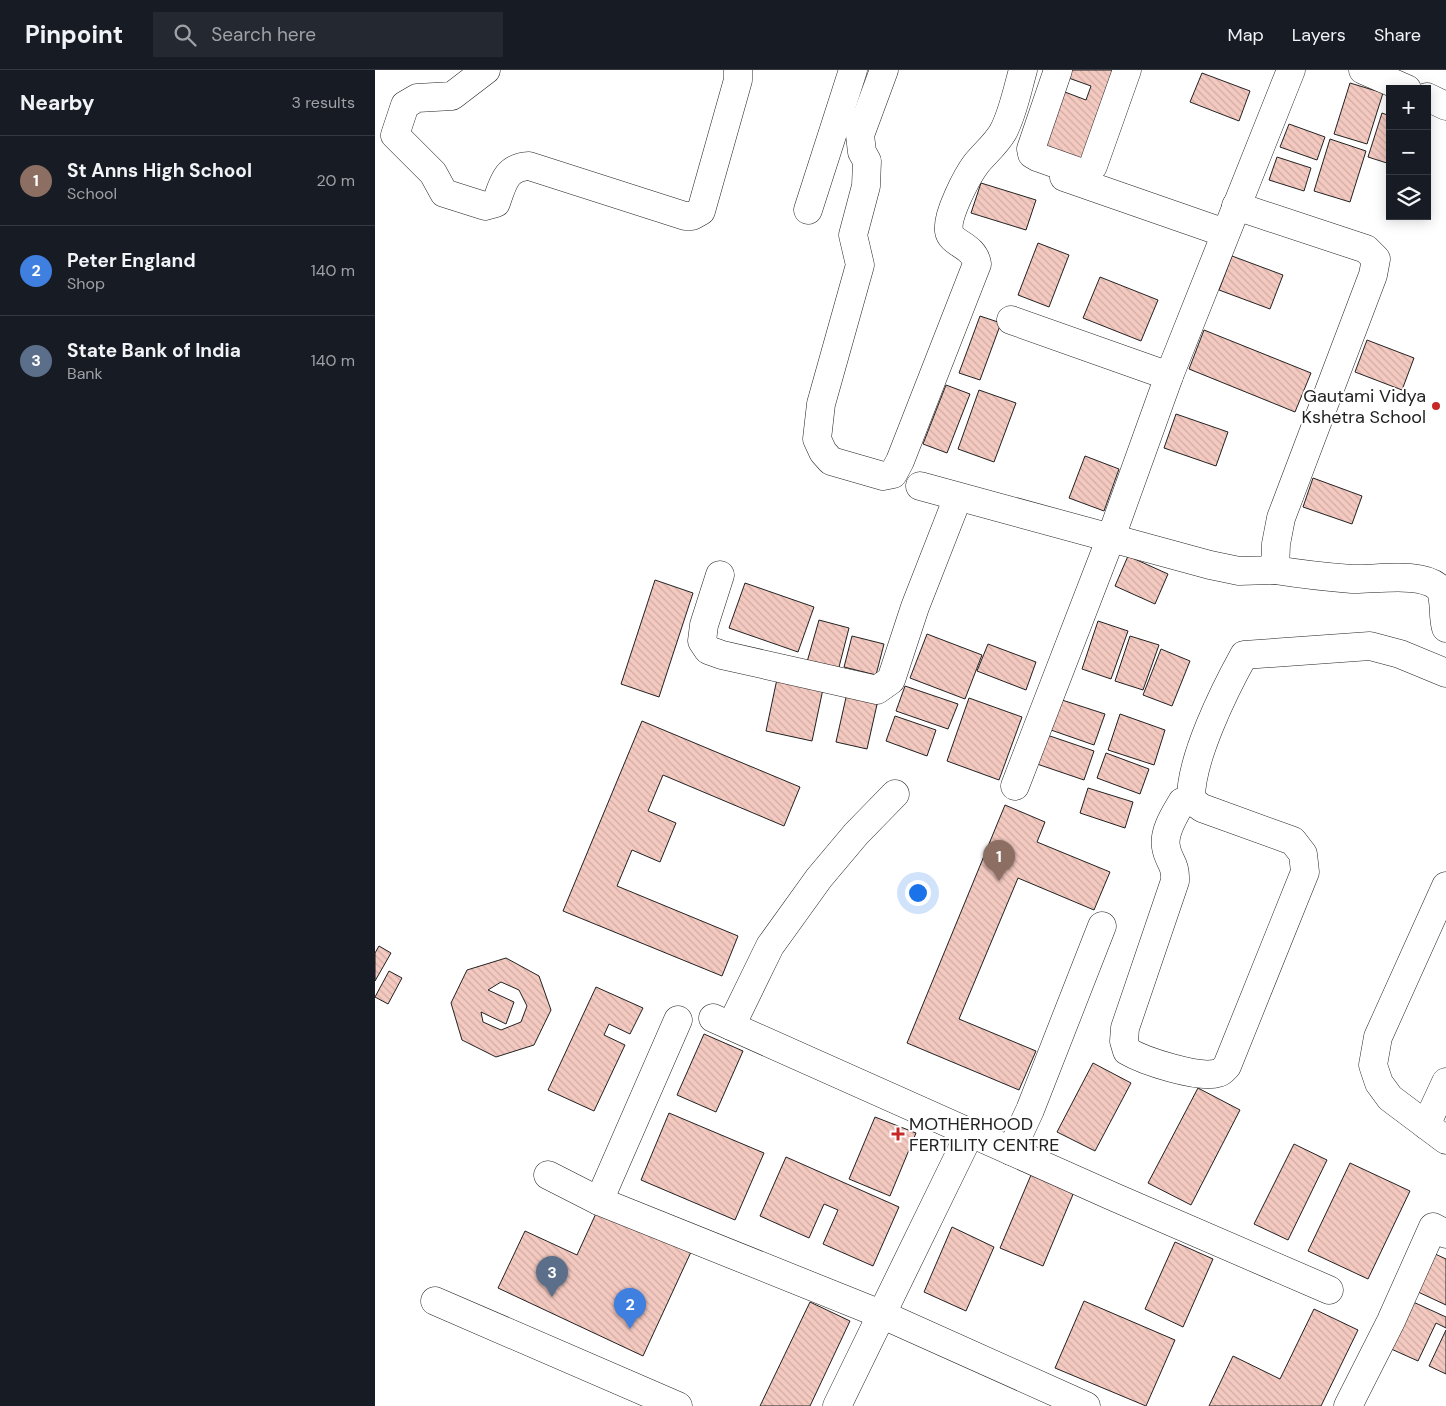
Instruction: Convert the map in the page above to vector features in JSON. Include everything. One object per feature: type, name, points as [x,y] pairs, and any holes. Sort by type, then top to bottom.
[{"type":"street","points":[[487,70],[452,96],[434,99],[417,98],[405,105],[395,135],[433,173],[444,193],[485,206],[496,203],[507,176],[517,166],[529,166],[685,216],[692,216],[701,211],[738,80],[738,70]]},
{"type":"street","points":[[808,210],[853,70]]},
{"type":"street","points":[[884,70],[860,135],[862,152],[867,162],[866,186],[853,234],[861,264],[821,404],[817,439],[823,452],[831,460],[883,476],[893,474],[900,461],[977,264],[973,252],[950,235],[948,230],[956,200],[975,166],[1002,133],[1011,113],[1023,70]]},
{"type":"street","points":[[1058,70],[1031,149],[1037,157],[1085,174],[1093,166],[1127,70]]},
{"type":"street","points":[[1363,70],[1398,85]]},
{"type":"street","points":[[1015,786],[1110,540],[1169,376],[1288,71]]},
{"type":"street","points":[[1431,100],[1446,106]]},
{"type":"street","points":[[1038,168],[1225,233]]},
{"type":"street","points":[[1236,206],[1366,249],[1376,260],[1373,276],[1281,518],[1275,544],[1275,570]]},
{"type":"street","points":[[1011,320],[1169,376]]},
{"type":"street","points":[[920,486],[1110,540],[1239,571],[1275,570],[1344,578],[1416,579],[1432,583],[1440,589],[1444,596],[1446,628]]},
{"type":"street","points":[[720,575],[704,625],[702,641],[708,650],[868,690],[877,690],[885,687],[891,680],[915,607],[958,497]]},
{"type":"street","points":[[1191,800],[1191,782],[1224,689],[1244,656],[1370,646],[1400,654],[1446,673]]},
{"type":"street","points":[[895,794],[856,834],[819,878],[770,946],[722,1022],[1329,1290]]},
{"type":"street","points":[[1191,800],[1202,808],[1293,841],[1303,854],[1305,872],[1227,1066],[1221,1073],[1214,1074],[1195,1072],[1138,1058],[1127,1050],[1124,1041],[1125,1028],[1175,881],[1175,867],[1165,846],[1167,834],[1182,802],[1191,800]]},
{"type":"street","points":[[1446,886],[1378,1037],[1373,1065],[1379,1083],[1390,1098],[1436,1132],[1446,1082]]},
{"type":"street","points":[[1011,1151],[1030,1110],[1102,926]]},
{"type":"street","points":[[599,1201],[678,1020]]},
{"type":"street","points":[[837,1406],[971,1133]]},
{"type":"street","points":[[548,1175],[599,1201],[883,1315],[1086,1406]]},
{"type":"street","points":[[1348,1406],[1391,1321],[1433,1227],[1446,1234]]},
{"type":"street","points":[[435,1301],[678,1406]]},
{"type":"building","points":[[1065,70],[1118,70],[1082,168],[1035,151],[1057,89],[1086,100],[1091,86],[1063,76]]},
{"type":"building","points":[[1202,73],[1250,91],[1239,121],[1190,102]]},
{"type":"building","points":[[1350,83],[1383,93],[1367,144],[1334,134]]},
{"type":"building","points":[[1382,113],[1386,114],[1386,163],[1368,157]]},
{"type":"building","points":[[1289,124],[1325,137],[1317,160],[1280,147]]},
{"type":"building","points":[[1330,139],[1366,151],[1350,202],[1314,191]]},
{"type":"building","points":[[1277,157],[1311,168],[1304,191],[1269,180]]},
{"type":"building","points":[[981,183],[1036,200],[1026,230],[971,213]]},
{"type":"building","points":[[1038,243],[1069,255],[1049,307],[1018,295]]},
{"type":"building","points":[[1232,256],[1283,275],[1270,309],[1219,290]]},
{"type":"building","points":[[1100,277],[1158,300],[1141,341],[1083,318]]},
{"type":"building","points":[[980,316],[1001,323],[980,380],[959,373]]},
{"type":"building","points":[[1204,330],[1311,373],[1295,412],[1189,369]]},
{"type":"building","points":[[1367,340],[1414,358],[1402,390],[1355,372]]},
{"type":"building","points":[[946,385],[970,394],[947,453],[923,444]]},
{"type":"building","points":[[979,390],[1016,403],[994,462],[958,449]]},
{"type":"building","points":[[1176,414],[1228,432],[1216,466],[1164,448]]},
{"type":"building","points":[[1085,456],[1119,469],[1104,511],[1069,498]]},
{"type":"building","points":[[1313,478],[1362,496],[1352,524],[1303,507]]},
{"type":"building","points":[[1128,556],[1168,574],[1155,604],[1115,586]]},
{"type":"building","points":[[655,580],[693,593],[659,697],[621,684]]},
{"type":"building","points":[[745,583],[814,607],[798,652],[729,628]]},
{"type":"building","points":[[819,620],[849,628],[838,671],[807,662]]},
{"type":"building","points":[[1098,621],[1128,631],[1111,679],[1082,669]]},
{"type":"building","points":[[927,634],[982,655],[965,699],[910,678]]},
{"type":"building","points":[[852,636],[884,644],[876,675],[844,667]]},
{"type":"building","points":[[1130,636],[1159,645],[1143,690],[1115,681]]},
{"type":"building","points":[[988,644],[1036,662],[1026,690],[977,671]]},
{"type":"building","points":[[1161,649],[1190,661],[1172,706],[1143,695]]},
{"type":"building","points":[[777,679],[823,689],[812,741],[766,731]]},
{"type":"building","points":[[905,686],[958,704],[948,729],[896,711]]},
{"type":"building","points":[[847,693],[878,700],[867,749],[836,742]]},
{"type":"building","points":[[969,698],[1022,717],[999,780],[947,761]]},
{"type":"building","points":[[1062,700],[1105,714],[1094,745],[1051,730]]},
{"type":"building","points":[[1120,714],[1165,730],[1154,765],[1108,750]]},
{"type":"building","points":[[895,716],[936,730],[927,756],[886,741]]},
{"type":"building","points":[[642,721],[800,787],[784,826],[663,775],[648,811],[676,823],[660,862],[632,850],[617,886],[738,936],[722,976],[563,911]]},
{"type":"building","points":[[1047,735],[1094,751],[1084,780],[1037,764]]},
{"type":"building","points":[[1106,753],[1149,769],[1140,794],[1097,778]]},
{"type":"building","points":[[1088,788],[1133,802],[1125,828],[1080,813]]},
{"type":"building","points":[[1005,805],[1045,822],[1037,842],[1110,872],[1094,910],[1018,878],[959,1019],[1036,1051],[1019,1090],[907,1043]]},
{"type":"building","points":[[379,946],[391,953],[375,981],[375,953]]},
{"type":"building","points":[[506,958],[539,976],[551,1010],[534,1045],[496,1057],[462,1040],[451,1003],[467,970]],"holes":[[[501,982],[519,990],[527,1006],[521,1022],[501,1030],[483,1022],[481,1012],[506,1024],[514,1002],[488,990]]]},
{"type":"building","points":[[389,971],[402,978],[388,1004],[375,997]]},
{"type":"building","points":[[596,987],[643,1008],[630,1034],[609,1024],[604,1035],[625,1045],[594,1111],[548,1090]]},
{"type":"building","points":[[704,1034],[743,1051],[716,1112],[677,1095]]},
{"type":"building","points":[[1093,1063],[1131,1083],[1095,1151],[1057,1132]]},
{"type":"building","points":[[1198,1088],[1240,1110],[1191,1205],[1148,1183]]},
{"type":"building","points":[[669,1113],[764,1153],[735,1220],[641,1180]]},
{"type":"building","points":[[875,1117],[916,1133],[890,1196],[849,1179]]},
{"type":"building","points":[[1294,1144],[1327,1160],[1288,1240],[1254,1224]]},
{"type":"building","points":[[786,1157],[899,1207],[873,1266],[823,1244],[838,1210],[824,1204],[809,1238],[760,1216]]},
{"type":"building","points":[[1350,1163],[1410,1191],[1368,1279],[1308,1251]]},
{"type":"building","points":[[1031,1175],[1074,1192],[1043,1266],[1000,1248]]},
{"type":"building","points":[[598,1209],[691,1252],[643,1356],[498,1288],[525,1231],[577,1255]]},
{"type":"building","points":[[952,1227],[994,1247],[966,1311],[924,1292]]},
{"type":"building","points":[[1175,1242],[1213,1259],[1183,1327],[1145,1309]]},
{"type":"building","points":[[1433,1253],[1446,1259],[1446,1305],[1416,1291]]},
{"type":"building","points":[[1084,1301],[1175,1340],[1146,1406],[1055,1368]]},
{"type":"building","points":[[1411,1301],[1446,1317],[1446,1328],[1436,1323],[1418,1361],[1389,1348]]},
{"type":"building","points":[[810,1302],[850,1321],[810,1406],[760,1406]]},
{"type":"building","points":[[1314,1309],[1358,1330],[1321,1406],[1209,1406],[1233,1356],[1280,1379]]},
{"type":"building","points":[[1446,1330],[1446,1374],[1429,1366]]},
{"type":"place","name":"Gautami Vidya Kshetra School","points":[[1436,406]]},
{"type":"place","name":"St Anns High School","points":[[999,881]]},
{"type":"place","name":"MOTHERHOOD FERTILITY CENTRE","points":[[898,1134]]},
{"type":"place","name":"State Bank of India","points":[[552,1297]]},
{"type":"place","name":"Peter England","points":[[630,1329]]}]
